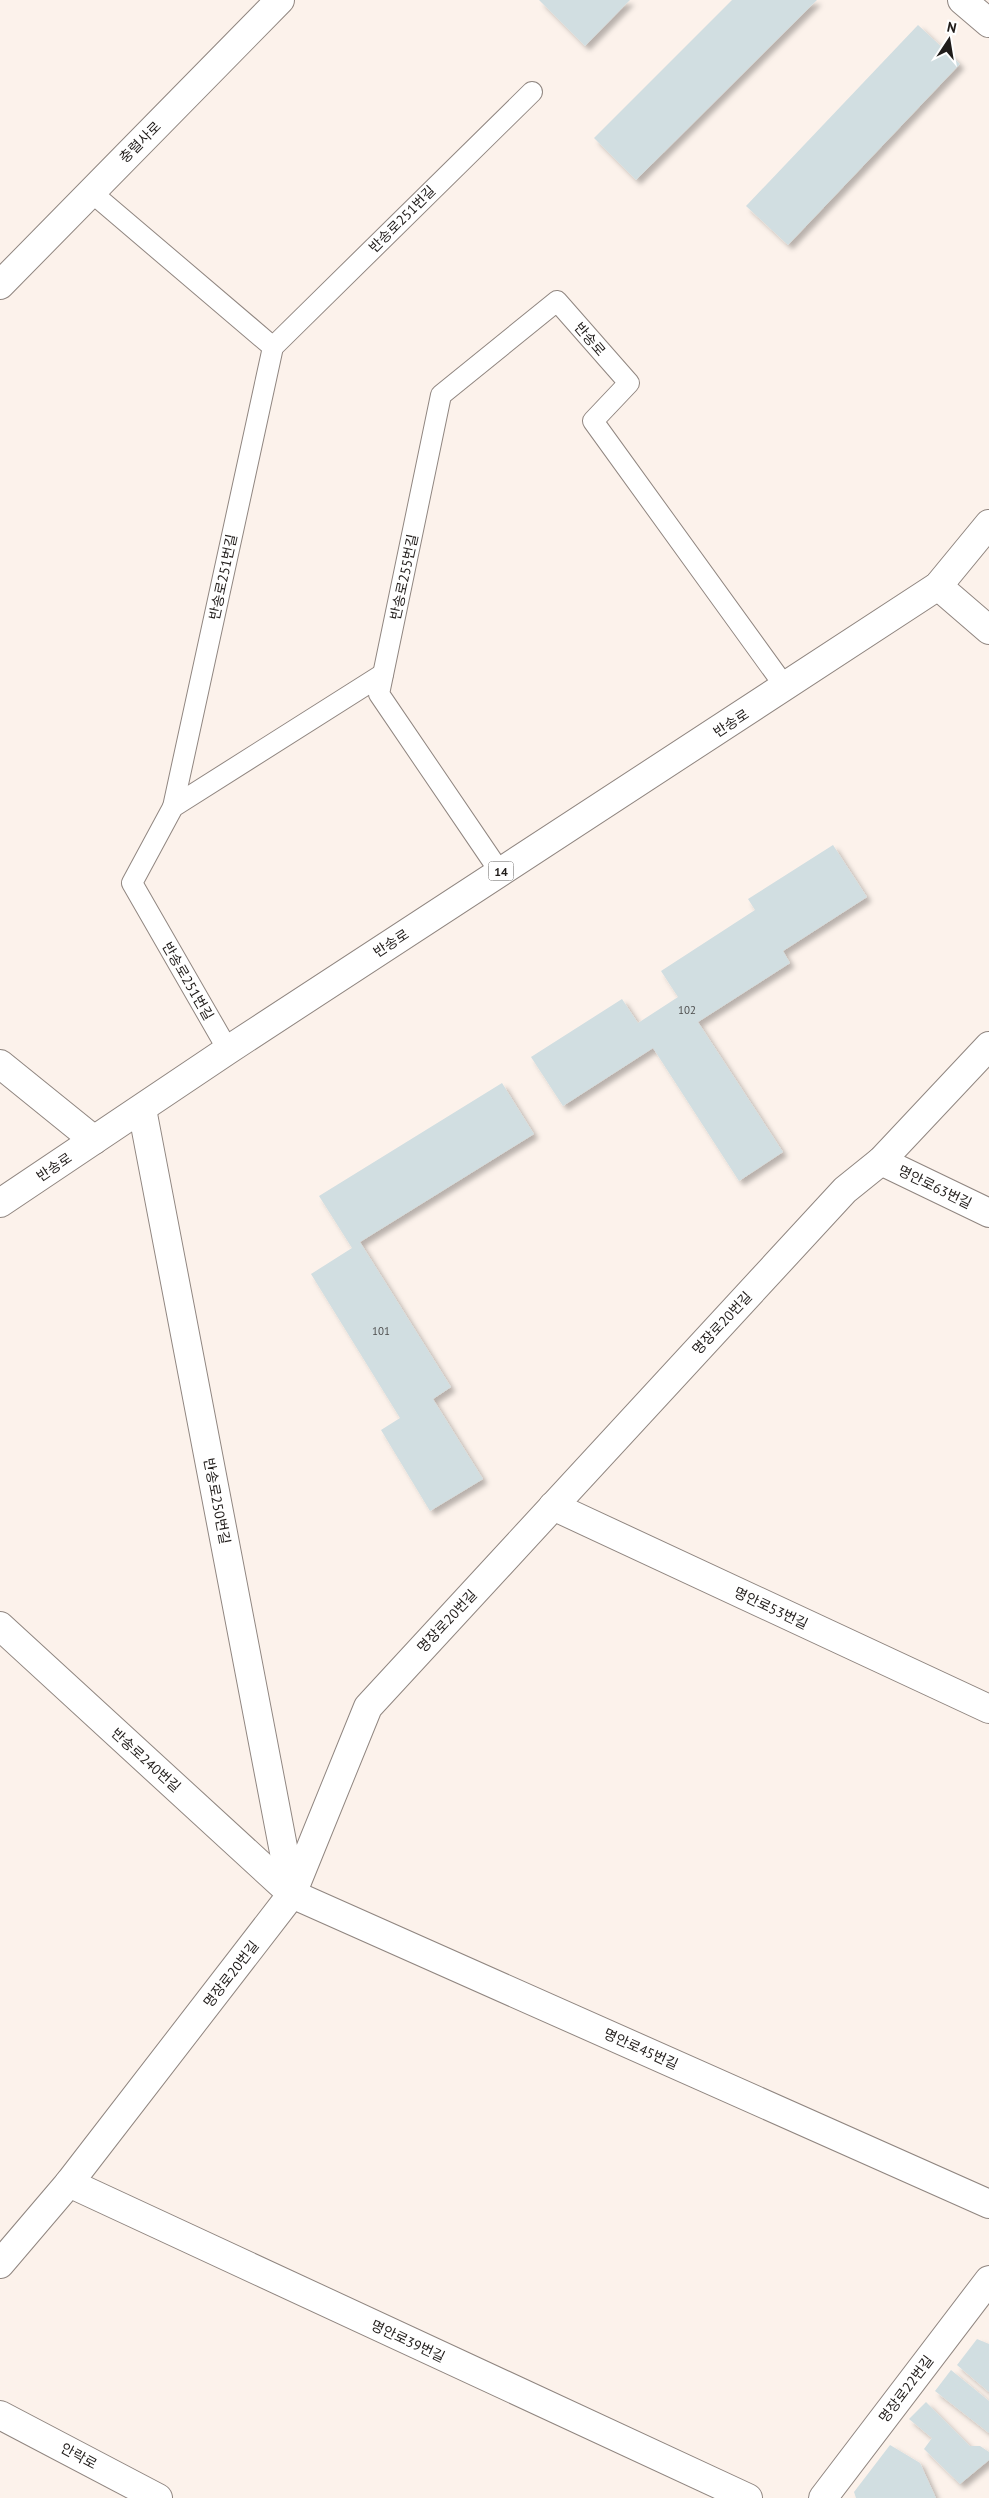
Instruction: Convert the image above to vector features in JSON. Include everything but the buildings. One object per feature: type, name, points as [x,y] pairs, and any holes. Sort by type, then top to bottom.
[{"type":"street","name":"충렬사로","points":[[0,285],[280,0]]},
{"type":"street","points":[[962,0],[989,23]]},
{"type":"street","name":"반송로","points":[[0,1203],[228,1050],[786,688],[938,586],[989,524]]},
{"type":"street","points":[[938,586],[989,630]]},
{"type":"street","name":"명장로20번길","points":[[0,2264],[69,2184],[292,1894],[368,1707],[845,1190],[880,1161],[989,1046]]},
{"type":"street","points":[[0,1064],[94,1140]]},
{"type":"street","name":"반송로250번길","points":[[142,1109],[292,1894]]},
{"type":"street","name":"명안로63번길","points":[[880,1161],[989,1213]]},
{"type":"street","name":"명안로53번길","points":[[553,1506],[989,1710]]},
{"type":"street","name":"반송로240번길","points":[[0,1626],[292,1894]]},
{"type":"street","name":"명안로45번길","points":[[292,1894],[989,2204]]},
{"type":"street","name":"명안로39번길","points":[[69,2184],[748,2498]]},
{"type":"street","name":"명장로22번길","points":[[823,2498],[989,2280]]},
{"type":"street","name":"안락로","points":[[0,2415],[158,2498]]},
{"type":"lane","name":"반송로251번길","points":[[228,1050],[132,883],[172,808],[273,347],[532,92]]},
{"type":"lane","points":[[91,192],[273,347]]},
{"type":"lane","name":"반송로255번길","points":[[500,872],[379,694],[442,396],[557,301]]},
{"type":"lane","name":"반송로","points":[[557,301],[629,383],[593,421],[786,688]]},
{"type":"lane","name":"반송로251번길","points":[[172,808],[383,674]]}]
